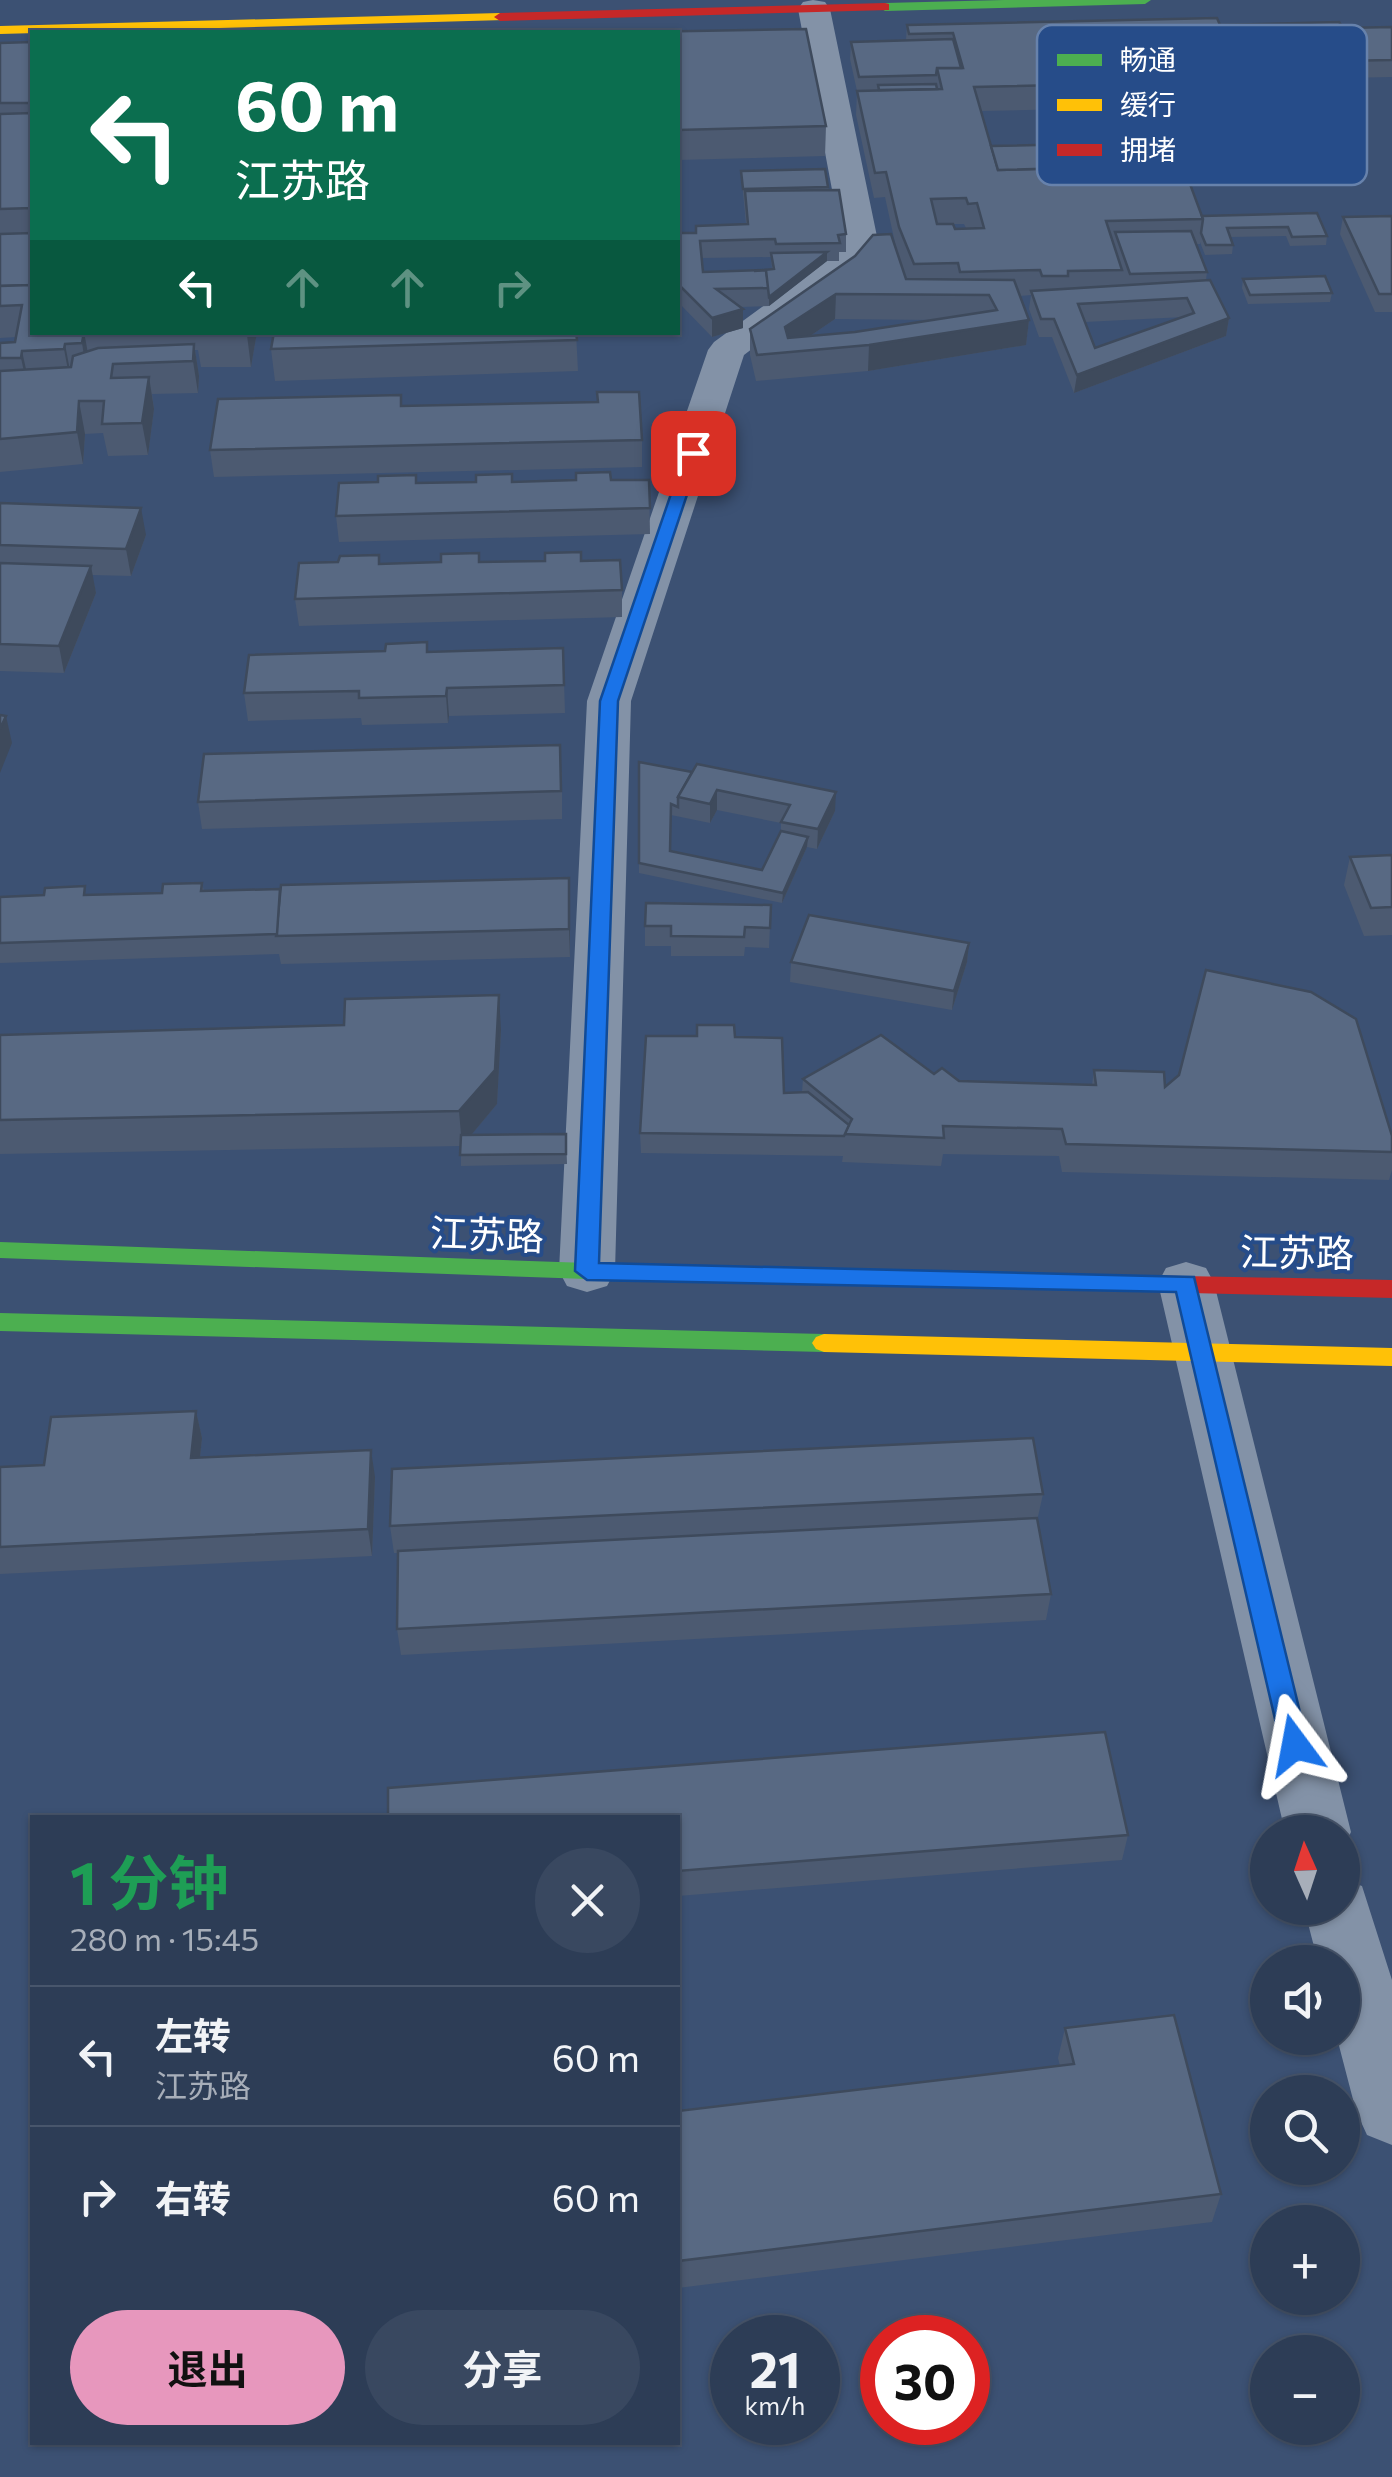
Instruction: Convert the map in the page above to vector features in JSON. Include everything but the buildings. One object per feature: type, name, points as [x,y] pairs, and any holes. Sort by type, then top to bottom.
[{"type":"main road","points":[[0,30],[1145,0]]},
{"type":"main road","name":"江苏路","points":[[0,1250],[587,1271],[1392,1288]]},
{"type":"main road","points":[[0,1322],[1392,1357]]},
{"type":"street","points":[[587,1271],[609,701],[727,350],[862,250],[814,9]]},
{"type":"street","points":[[1186,1283],[1314,1815]]},
{"type":"street","points":[[1343,1925],[1392,2111]]},
{"type":"traffic: fast","points":[[885,7],[1145,0]]},
{"type":"traffic: fast","points":[[0,1250],[587,1271],[982,1280]]},
{"type":"traffic: fast","points":[[0,1322],[824,1343]]},
{"type":"traffic: slow","points":[[0,30],[500,17]]},
{"type":"traffic: slow","points":[[824,1343],[1392,1357]]},
{"type":"traffic: jam","points":[[500,17],[885,7]]},
{"type":"traffic: jam","points":[[982,1280],[1392,1289]]},
{"type":"route","points":[[693,453],[609,701],[587,1271],[1186,1283],[1295,1745]]}]
